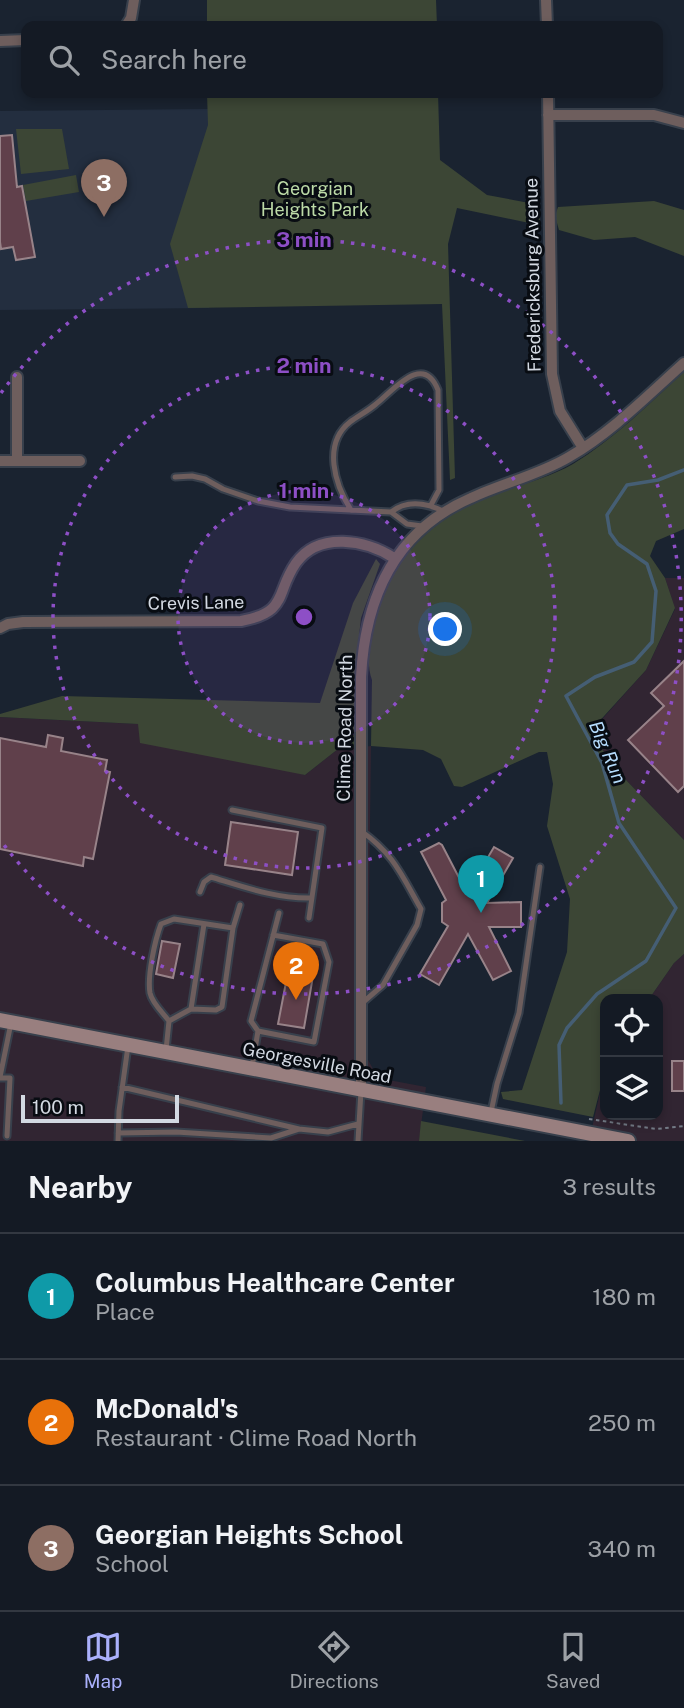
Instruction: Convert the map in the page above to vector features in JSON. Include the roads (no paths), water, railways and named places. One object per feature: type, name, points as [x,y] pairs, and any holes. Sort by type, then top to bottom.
[{"type":"main road","name":"Georgesville Road","points":[[5,1021],[628,1141]]},
{"type":"street","points":[[129,21],[134,0]]},
{"type":"street","points":[[546,0],[547,21]]},
{"type":"street","points":[[0,41],[21,40]]},
{"type":"street","name":"Fredericksburg Avenue","points":[[548,98],[552,374],[559,411],[583,448]]},
{"type":"street","points":[[548,115],[654,114],[684,123]]},
{"type":"street","name":"Clime Road North","points":[[361,1091],[362,655],[375,598],[394,558],[425,526],[480,494],[546,469],[583,448],[613,428],[684,363]]},
{"type":"street","points":[[17,377],[17,461]]},
{"type":"street","points":[[0,461],[80,461]]},
{"type":"street","name":"Crevis Lane","points":[[0,628],[23,621],[241,621],[264,614],[282,598],[295,564],[313,548],[346,542],[364,543],[379,548],[394,558]]},
{"type":"lane","points":[[351,510],[341,494],[333,458],[340,433],[405,378],[415,374],[426,375],[434,380],[438,390],[439,490],[431,505]]},
{"type":"lane","points":[[175,477],[192,476],[205,479],[243,497],[290,508],[391,512],[407,524],[425,526]]},
{"type":"lane","points":[[391,512],[398,507],[418,503],[431,505],[445,512]]},
{"type":"lane","points":[[232,810],[322,828],[309,918]]},
{"type":"lane","points":[[361,831],[380,845],[393,860],[421,909],[417,925],[383,985],[361,1004]]},
{"type":"lane","points":[[491,1115],[497,1084],[519,1013],[540,867]]},
{"type":"lane","points":[[200,892],[204,882],[211,877],[260,892],[295,899],[312,898]]},
{"type":"lane","points":[[169,1021],[191,1009],[216,1010],[222,1007],[233,928],[240,905]]},
{"type":"lane","points":[[273,935],[323,944],[329,962],[314,1042],[258,1031],[251,1021],[273,935],[279,913]]},
{"type":"lane","points":[[166,1053],[169,1021],[150,993],[154,944],[161,925],[174,919],[233,928]]},
{"type":"lane","points":[[191,1009],[204,924]]},
{"type":"lane","points":[[5,1021],[0,1078],[10,1077],[7,1136]]},
{"type":"lane","points":[[251,1070],[258,1031]]},
{"type":"lane","points":[[118,1141],[128,1046]]},
{"type":"lane","points":[[122,1087],[299,1129],[328,1132],[358,1124]]},
{"type":"lane","points":[[358,1141],[361,1091]]},
{"type":"lane","points":[[118,1133],[176,1132],[271,1140],[299,1129]]},
{"type":"lane","points":[[320,1141],[321,1131]]},
{"type":"waterway","name":"Big Run","points":[[561,1103],[559,1045],[567,1028],[597,994],[646,961],[676,908],[619,823],[602,763],[566,696],[595,677],[634,662],[652,642],[656,591],[647,564],[618,544],[610,533],[607,515],[627,485],[658,480],[684,470]]},
{"type":"place","name":"Georgian Heights School","points":[[104,217]]},
{"type":"place","name":"Columbus Healthcare Center","points":[[481,913]]},
{"type":"place","name":"McDonald's","points":[[296,1000]]},
{"type":"park label","name":"Georgian Heights Park","points":[[315,199]]}]
